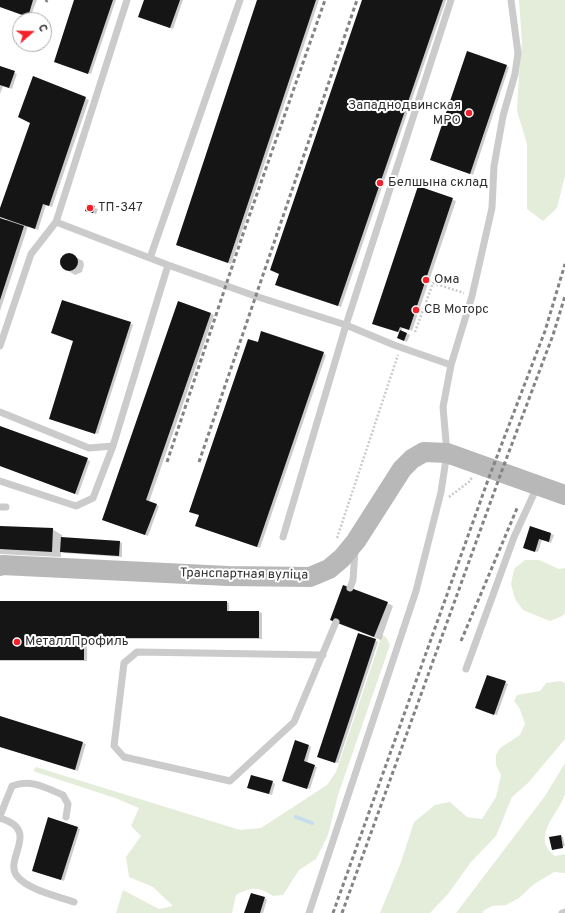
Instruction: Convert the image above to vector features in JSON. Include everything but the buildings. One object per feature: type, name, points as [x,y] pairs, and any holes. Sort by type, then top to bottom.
[{"type":"main road","name":"Транспартная вуліца","points":[[1,566],[220,576],[310,577],[329,569],[342,558],[356,541],[402,469],[412,458],[424,452],[447,453],[565,494]]},
{"type":"lane","points":[[0,346],[31,254],[56,222],[127,0]]},
{"type":"lane","points":[[150,258],[240,0]]},
{"type":"lane","points":[[283,536],[346,325],[451,0]]},
{"type":"lane","points":[[309,913],[416,591],[440,492],[447,453],[443,407],[451,366],[472,296],[492,208],[494,166],[503,116],[515,74],[518,53],[511,0]]},
{"type":"lane","points":[[56,222],[168,265],[255,296],[346,325],[400,348],[451,366]]},
{"type":"lane","points":[[0,481],[76,506],[93,498],[113,446],[168,265]]},
{"type":"lane","points":[[0,412],[89,448],[113,446]]},
{"type":"lane","points":[[466,669],[514,537],[538,485]]},
{"type":"lane","points":[[350,588],[353,580],[356,541]]},
{"type":"lane","points":[[323,655],[137,652],[124,663],[114,746],[124,757],[230,782],[294,722],[323,655],[336,622]]},
{"type":"lane","points":[[66,817],[68,804],[63,795],[33,783],[20,783],[12,786],[0,817],[10,820],[18,829],[21,841],[13,866],[15,875],[26,885],[74,902]]},
{"type":"path","points":[[415,332],[433,284],[472,296]]},
{"type":"path","points":[[336,542],[400,348]]},
{"type":"path","points":[[436,507],[470,482],[473,475]]},
{"type":"green space","points":[[519,0],[565,0],[565,176],[557,208],[543,221],[527,209],[527,144],[517,111],[522,42]]},
{"type":"green space","points":[[525,560],[539,560],[559,569],[565,568],[565,613],[562,616],[550,621],[523,610],[515,599],[511,584],[514,569]]},
{"type":"green space","points":[[382,635],[386,637],[390,645],[338,795],[328,835],[316,859],[299,870],[283,895],[273,896],[259,889],[246,890],[236,895],[232,913],[116,913],[123,890],[159,909],[173,906],[153,887],[129,877],[126,857],[141,836],[131,826],[139,808],[115,798],[33,771],[36,767],[240,830],[261,828],[327,785],[336,772]]},
{"type":"green space","points":[[561,681],[565,683],[565,739],[528,783],[512,797],[496,836],[471,862],[448,894],[430,913],[380,913],[401,862],[414,822],[435,805],[450,802],[467,817],[482,819],[496,797],[501,775],[496,765],[496,755],[500,748],[520,735],[525,724],[520,709],[514,701],[517,695],[540,691],[546,683]]},
{"type":"green space","points":[[565,763],[565,794],[548,826],[545,834],[545,841],[548,849],[555,856],[565,854],[565,873],[554,872],[534,884],[519,898],[506,905],[492,906],[483,911],[483,913],[456,913],[545,796]]},
{"type":"waterway","points":[[296,817],[312,823]]},
{"type":"railway","points":[[167,462],[244,231],[325,0]]},
{"type":"railway","points":[[199,462],[357,0]]},
{"type":"railway","points":[[333,913],[488,480],[545,331],[565,264]]},
{"type":"railway","points":[[342,913],[501,473],[553,335],[565,296]]},
{"type":"railway","points":[[461,641],[518,506]]},
{"type":"place","name":"Западнодвинская МРО","points":[[469,113]]},
{"type":"place","name":"Белшына склад","points":[[380,183]]},
{"type":"place","name":"ТП-347","points":[[90,208]]},
{"type":"place","name":"Ома","points":[[426,280]]},
{"type":"place","name":"СВ Моторс","points":[[416,310]]},
{"type":"place","name":"МеталлПрофиль","points":[[17,642]]}]
